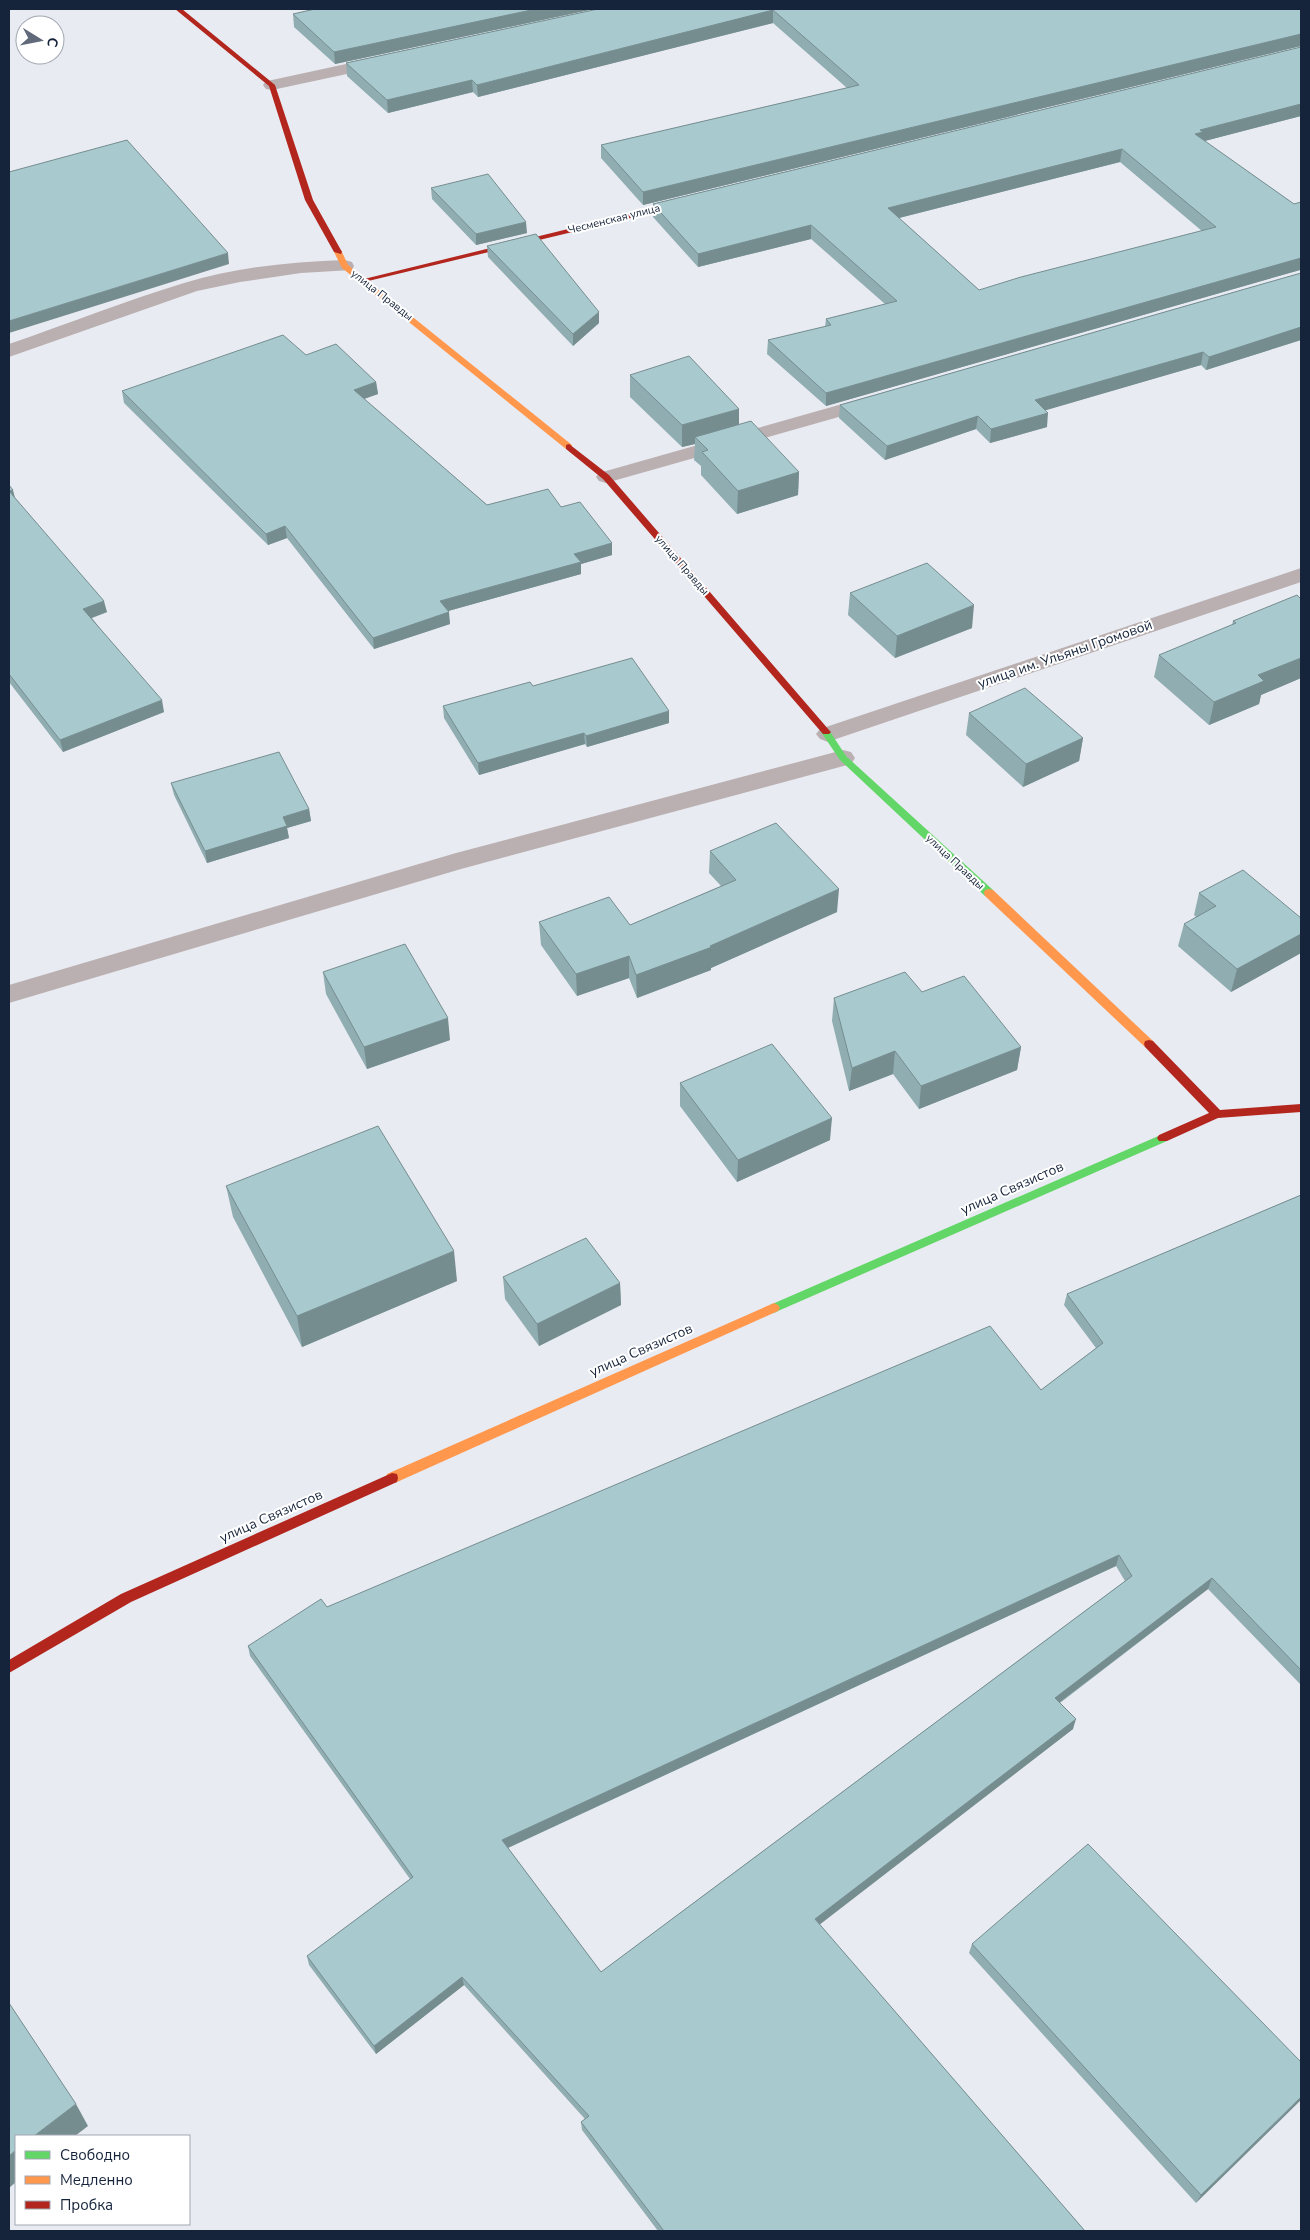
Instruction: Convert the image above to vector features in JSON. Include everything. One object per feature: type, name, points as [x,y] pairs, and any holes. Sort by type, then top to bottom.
[{"type":"street","points":[[178,9],[272,85],[399,58]]},
{"type":"street","name":"улица Правды","points":[[272,85],[309,200],[344,266],[364,280],[606,477],[828,734],[843,758],[1129,1023],[1217,1114]]},
{"type":"street","name":"Чесменская улица","points":[[364,280],[702,198]]},
{"type":"street","points":[[9,351],[191,287],[240,276],[301,267],[344,266]]},
{"type":"street","points":[[606,477],[892,396]]},
{"type":"street","name":"улица им. Ульяны Громовой","points":[[828,734],[1301,575]]},
{"type":"street","points":[[9,994],[456,862],[843,758]]},
{"type":"street","name":"улица Связистов","points":[[9,1667],[126,1598],[612,1379],[1217,1114],[1301,1108]]},
{"type":"building","points":[[315,9],[536,9],[334,52],[293,14]]},
{"type":"building","points":[[598,9],[1301,9],[1301,34],[643,192],[601,145],[859,85],[773,10],[477,85],[472,80],[387,100],[346,63]]},
{"type":"building","points":[[1301,47],[1301,104],[1200,130],[1203,132],[1195,134],[1294,204],[1301,202],[1301,258],[826,393],[768,340],[831,325],[826,319],[897,301],[811,225],[698,254],[653,204]],"holes":[[[1122,149],[1216,227],[1021,277],[979,290],[888,208]]]},
{"type":"building","points":[[127,140],[228,253],[9,321],[9,172]]},
{"type":"building","points":[[488,174],[526,222],[476,234],[431,188]]},
{"type":"building","points":[[536,234],[599,312],[573,334],[487,246]]},
{"type":"building","points":[[1301,273],[1301,327],[1209,357],[1203,352],[1035,400],[1048,413],[991,429],[978,416],[887,446],[840,405]]},
{"type":"building","points":[[283,335],[306,355],[336,344],[376,382],[354,390],[487,505],[548,489],[561,507],[580,502],[612,543],[574,554],[581,562],[440,601],[449,612],[373,638],[285,526],[266,534],[122,391]]},
{"type":"building","points":[[689,356],[739,409],[682,425],[630,375]]},
{"type":"building","points":[[751,421],[799,472],[738,491],[702,452],[708,450],[695,437]]},
{"type":"building","points":[[9,491],[104,601],[83,609],[162,700],[60,740],[9,674]]},
{"type":"building","points":[[927,563],[974,605],[897,636],[850,593]]},
{"type":"building","points":[[1297,595],[1301,599],[1301,658],[1258,675],[1264,681],[1214,702],[1159,655],[1236,623],[1233,621]]},
{"type":"building","points":[[632,658],[669,711],[586,736],[584,733],[478,763],[443,706],[530,682],[533,686]]},
{"type":"building","points":[[1025,688],[1083,738],[1026,764],[969,713]]},
{"type":"building","points":[[279,752],[309,809],[283,817],[287,826],[205,851],[171,783]]},
{"type":"building","points":[[776,823],[839,889],[710,946],[712,947],[636,975],[629,956],[576,974],[539,922],[609,897],[630,925],[736,880],[710,851]]},
{"type":"building","points":[[1243,870],[1301,918],[1301,934],[1237,969],[1184,924],[1216,906],[1199,893]]},
{"type":"building","points":[[405,944],[448,1018],[364,1047],[323,972]]},
{"type":"building","points":[[905,972],[922,992],[964,976],[1021,1047],[921,1086],[895,1051],[852,1068],[834,998]]},
{"type":"building","points":[[772,1044],[832,1118],[738,1160],[680,1083]]},
{"type":"building","points":[[378,1126],[454,1251],[297,1316],[226,1186]]},
{"type":"building","points":[[1301,1195],[1301,1670],[1212,1578],[1055,1698],[1076,1719],[815,1919],[1085,2231],[664,2231],[581,2122],[589,2116],[462,1977],[374,2046],[307,1956],[413,1877],[248,1646],[321,1599],[327,1607],[990,1326],[1041,1390],[1103,1343],[1067,1294]],"holes":[[[1119,1555],[1132,1576],[601,1972],[502,1840]]]},
{"type":"building","points":[[586,1238],[620,1283],[537,1324],[503,1277]]},
{"type":"building","points":[[1088,1844],[1301,2062],[1301,2097],[1201,2195],[972,1944]]},
{"type":"building","points":[[9,2003],[76,2104],[35,2135],[15,2135],[15,2151],[9,2156]]},
{"type":"traffic: fast","points":[[826,732],[843,758],[989,893]]},
{"type":"traffic: fast","points":[[774,1308],[1163,1138]]},
{"type":"traffic: slow","points":[[338,252],[345,266],[569,447]]},
{"type":"traffic: slow","points":[[989,893],[1149,1044]]},
{"type":"traffic: slow","points":[[392,1478],[774,1308]]},
{"type":"traffic: jam","points":[[178,9],[272,85],[309,200],[338,252]]},
{"type":"traffic: jam","points":[[364,280],[690,201]]},
{"type":"traffic: jam","points":[[569,447],[606,477],[826,732]]},
{"type":"traffic: jam","points":[[1149,1044],[1217,1114]]},
{"type":"traffic: jam","points":[[1163,1138],[1217,1114],[1301,1108]]},
{"type":"traffic: jam","points":[[9,1667],[126,1598],[392,1478]]}]
